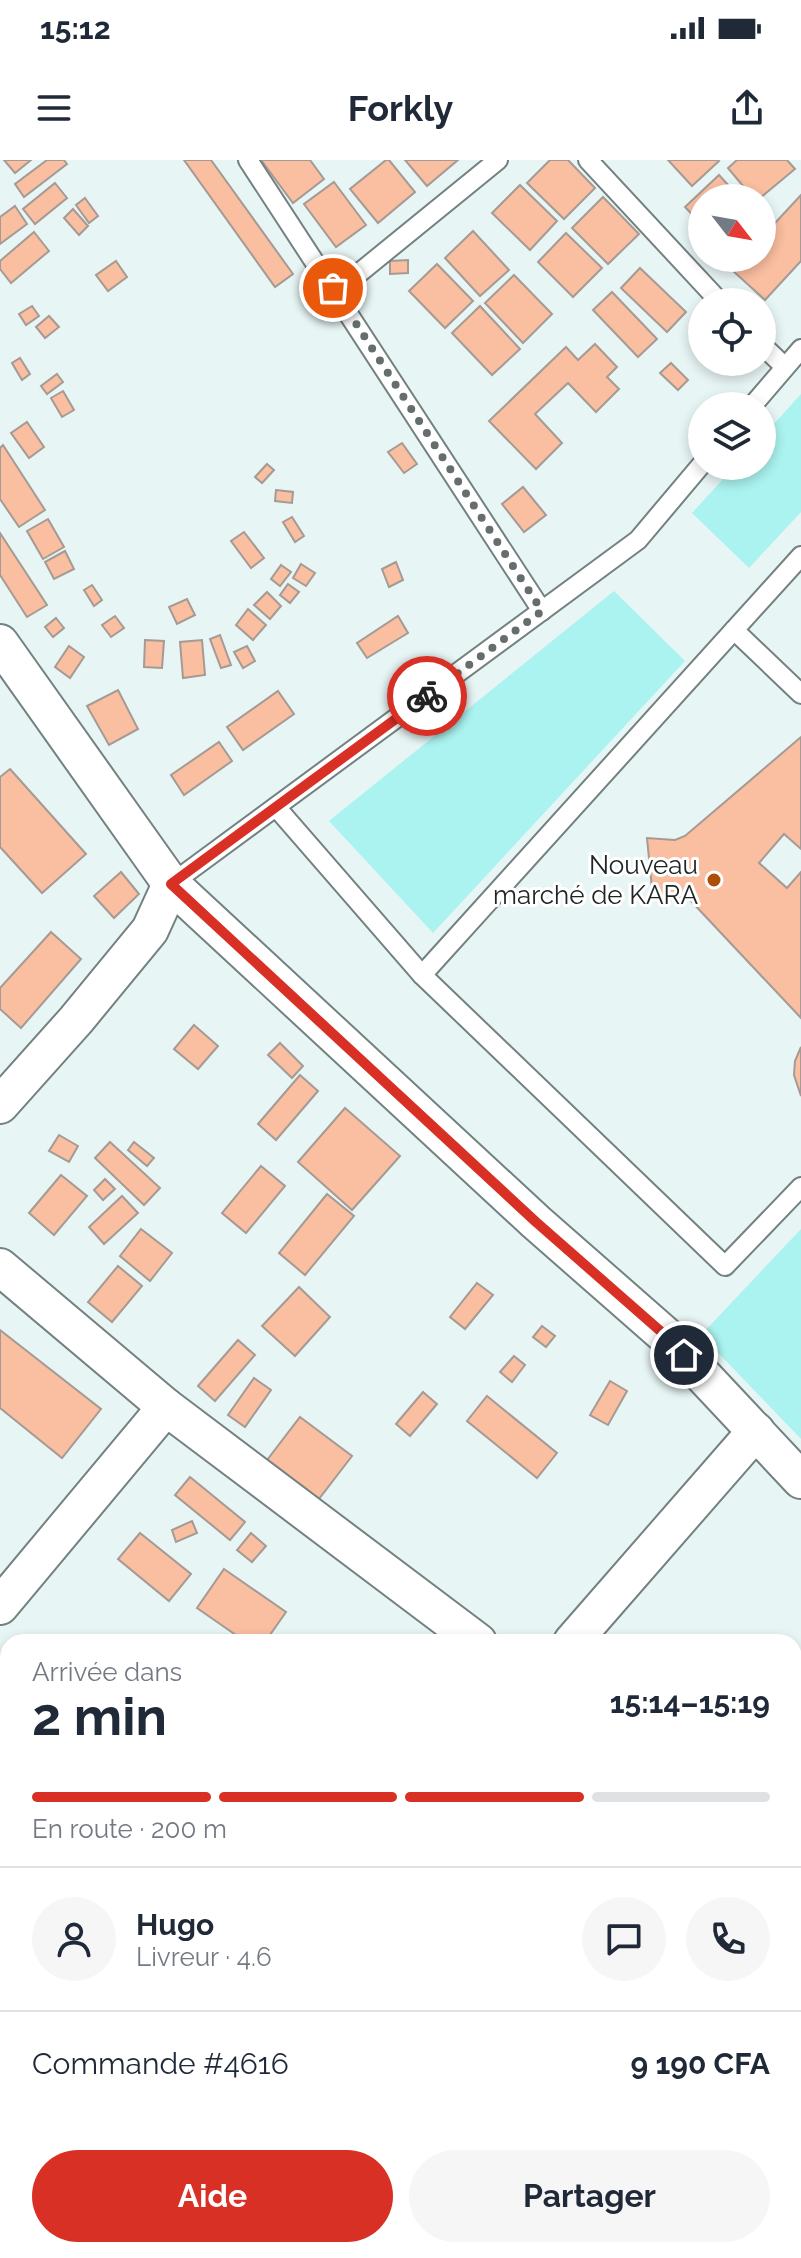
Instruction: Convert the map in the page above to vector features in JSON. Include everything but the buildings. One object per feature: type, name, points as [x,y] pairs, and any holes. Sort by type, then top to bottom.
[{"type":"street","points":[[0,643],[171,884],[536,1222],[666,1336],[801,1480]]},
{"type":"street","points":[[0,1105],[150,930],[171,884]]},
{"type":"street","points":[[0,1267],[166,1407],[467,1634]]},
{"type":"street","points":[[0,1606],[166,1407]]},
{"type":"street","points":[[579,1634],[756,1431]]},
{"type":"lane","points":[[248,160],[542,611]]},
{"type":"lane","points":[[333,288],[353,278],[498,160]]},
{"type":"lane","points":[[588,160],[707,288]]},
{"type":"lane","points":[[764,392],[801,349]]},
{"type":"lane","points":[[776,358],[785,367]]},
{"type":"lane","points":[[171,884],[638,540],[689,480]]},
{"type":"lane","points":[[422,975],[801,556]]},
{"type":"lane","points":[[734,630],[801,694]]},
{"type":"lane","points":[[276,807],[422,975],[725,1266],[801,1187]]},
{"type":"shaded area","points":[[801,394],[801,512],[749,568],[692,513],[722,480],[776,480],[776,422]]},
{"type":"shaded area","points":[[614,591],[685,661],[433,933],[329,821]]},
{"type":"shaded area","points":[[801,1229],[801,1439],[701,1335]]},
{"type":"way so far","points":[[333,288],[542,611],[427,696]]},
{"type":"place","name":"Nouveau marché de KARA","points":[[714,880]]},
{"type":"route","points":[[427,696],[171,884],[684,1355]]}]
